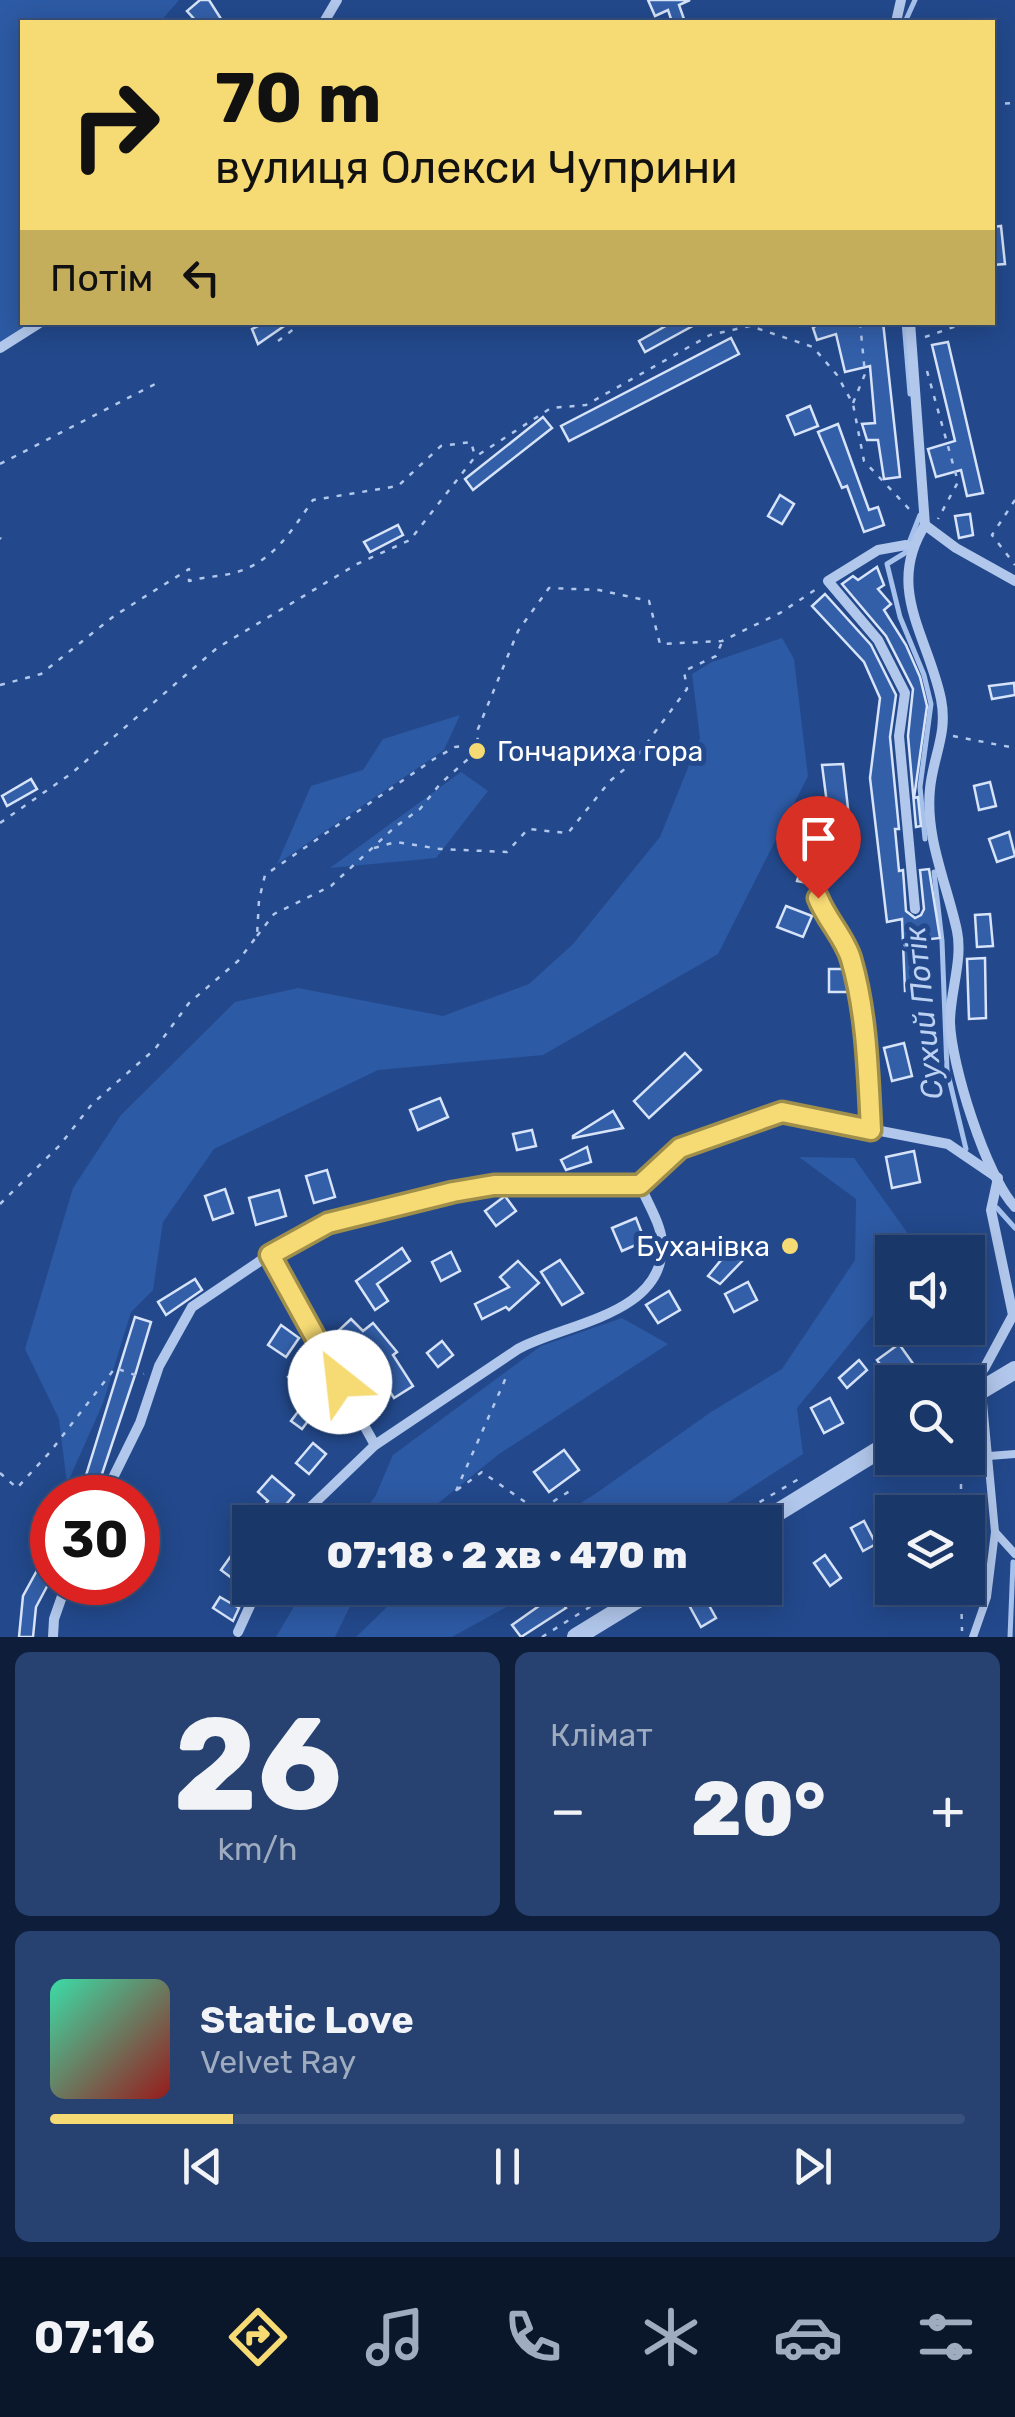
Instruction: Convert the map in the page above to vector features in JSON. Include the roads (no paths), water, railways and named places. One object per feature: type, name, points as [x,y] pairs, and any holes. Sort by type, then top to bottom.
[{"type":"street","points":[[0,348],[36,325]]},
{"type":"street","points":[[910,325],[929,527],[914,544],[907,566],[910,606],[941,699],[943,737],[930,790],[936,857],[958,935],[950,1024],[967,1109],[1015,1207]]},
{"type":"street","points":[[929,527],[956,548],[1015,582]]},
{"type":"street","points":[[906,545],[878,550],[828,581],[878,640],[905,693],[900,736],[915,908]]},
{"type":"street","points":[[818,898],[850,954],[864,1025],[871,1130]]},
{"type":"street","points":[[114,1475],[140,1424],[158,1366],[192,1307],[270,1255],[328,1223],[494,1185],[640,1185],[680,1148],[782,1112],[948,1144],[998,1178]]},
{"type":"street","points":[[985,1369],[1013,1316],[992,1210],[998,1178]]},
{"type":"street","points":[[313,1505],[375,1445],[518,1349],[537,1338],[594,1322],[641,1295],[660,1261],[662,1239],[640,1185]]},
{"type":"street","points":[[270,1255],[375,1445]]},
{"type":"street","points":[[985,1387],[1013,1372]]},
{"type":"street","points":[[782,1510],[875,1452]]},
{"type":"street","points":[[54,1637],[59,1605]]},
{"type":"street","points":[[238,1632],[250,1605]]},
{"type":"street","points":[[576,1637],[604,1628],[634,1605]]},
{"type":"lane","points":[[973,1637],[987,1597],[995,1532],[985,1441]]},
{"type":"lane","points":[[989,1456],[1015,1454]]},
{"type":"lane","points":[[995,1532],[1015,1554]]},
{"type":"waterway","name":"Сухий Потік","points":[[906,20],[915,0]]},
{"type":"waterway","name":"Сухий Потік","points":[[904,325],[910,394]]},
{"type":"waterway","name":"Сухий Потік","points":[[920,515],[905,553],[887,564],[900,617],[924,675],[931,704],[920,787],[925,839]]},
{"type":"waterway","name":"Сухий Потік","points":[[934,872],[942,941],[947,1070],[966,1149]]},
{"type":"waterway","name":"Сухий Потік","points":[[997,1208],[1015,1228]]},
{"type":"waterway","name":"Сухий Потік","points":[[1010,1637],[1013,1562]]},
{"type":"place","name":"Гончариха гора","points":[[477,751]]},
{"type":"place","name":"Буханівка","points":[[790,1246]]}]
